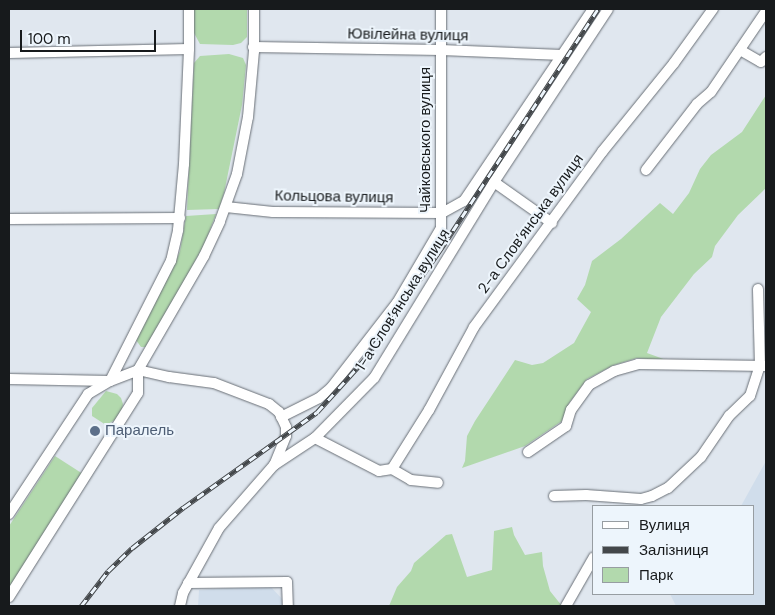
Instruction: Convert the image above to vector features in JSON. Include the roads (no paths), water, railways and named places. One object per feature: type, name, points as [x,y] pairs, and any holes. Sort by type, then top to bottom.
[{"type":"street","points":[[110,381],[171,261],[180,218],[190,49],[189,9]]},
{"type":"street","points":[[9,597],[138,393],[138,370],[204,256],[226,207],[237,174],[248,116],[254,9]]},
{"type":"street","name":"Чайковського вулиця","points":[[281,417],[319,398],[331,388],[402,295],[442,228],[441,9]]},
{"type":"street","points":[[442,213],[464,201],[592,9]]},
{"type":"street","name":"1-а Слов’янська вулиця","points":[[180,606],[188,583],[219,528],[274,465],[315,438],[374,378],[494,182],[608,9]]},
{"type":"street","name":"2-а Слов’янська вулиця","points":[[392,469],[429,410],[474,327],[552,223],[602,152],[674,63],[713,9]]},
{"type":"street","points":[[646,170],[697,104],[711,92],[766,11]]},
{"type":"street","name":"Ювілейна вулиця","points":[[253,47],[441,50],[562,56]]},
{"type":"street","points":[[9,53],[190,49]]},
{"type":"street","points":[[740,50],[761,62],[766,57]]},
{"type":"street","points":[[494,182],[552,223]]},
{"type":"street","name":"Кольцова вулиця","points":[[226,207],[274,212],[442,213]]},
{"type":"street","points":[[9,219],[180,218]]},
{"type":"street","points":[[554,496],[586,495],[618,502],[641,499],[668,488],[701,457],[730,416],[750,396],[763,366],[758,289]]},
{"type":"street","points":[[528,452],[566,426],[571,410],[589,385],[614,371],[638,364],[763,366]]},
{"type":"street","points":[[9,514],[88,394],[110,381],[138,370],[169,377],[214,383],[269,404],[281,417],[286,427],[286,436],[274,465]]},
{"type":"street","points":[[9,379],[110,381]]},
{"type":"street","points":[[315,438],[379,471],[392,469],[411,480],[438,483]]},
{"type":"street","points":[[566,606],[592,560]]},
{"type":"street","points":[[188,583],[287,582],[288,606]]},
{"type":"railway","points":[[81,606],[108,571],[132,548],[184,507],[317,412],[364,360],[444,244],[598,9]]},
{"type":"place","name":"Паралель","points":[[95,431]]}]
